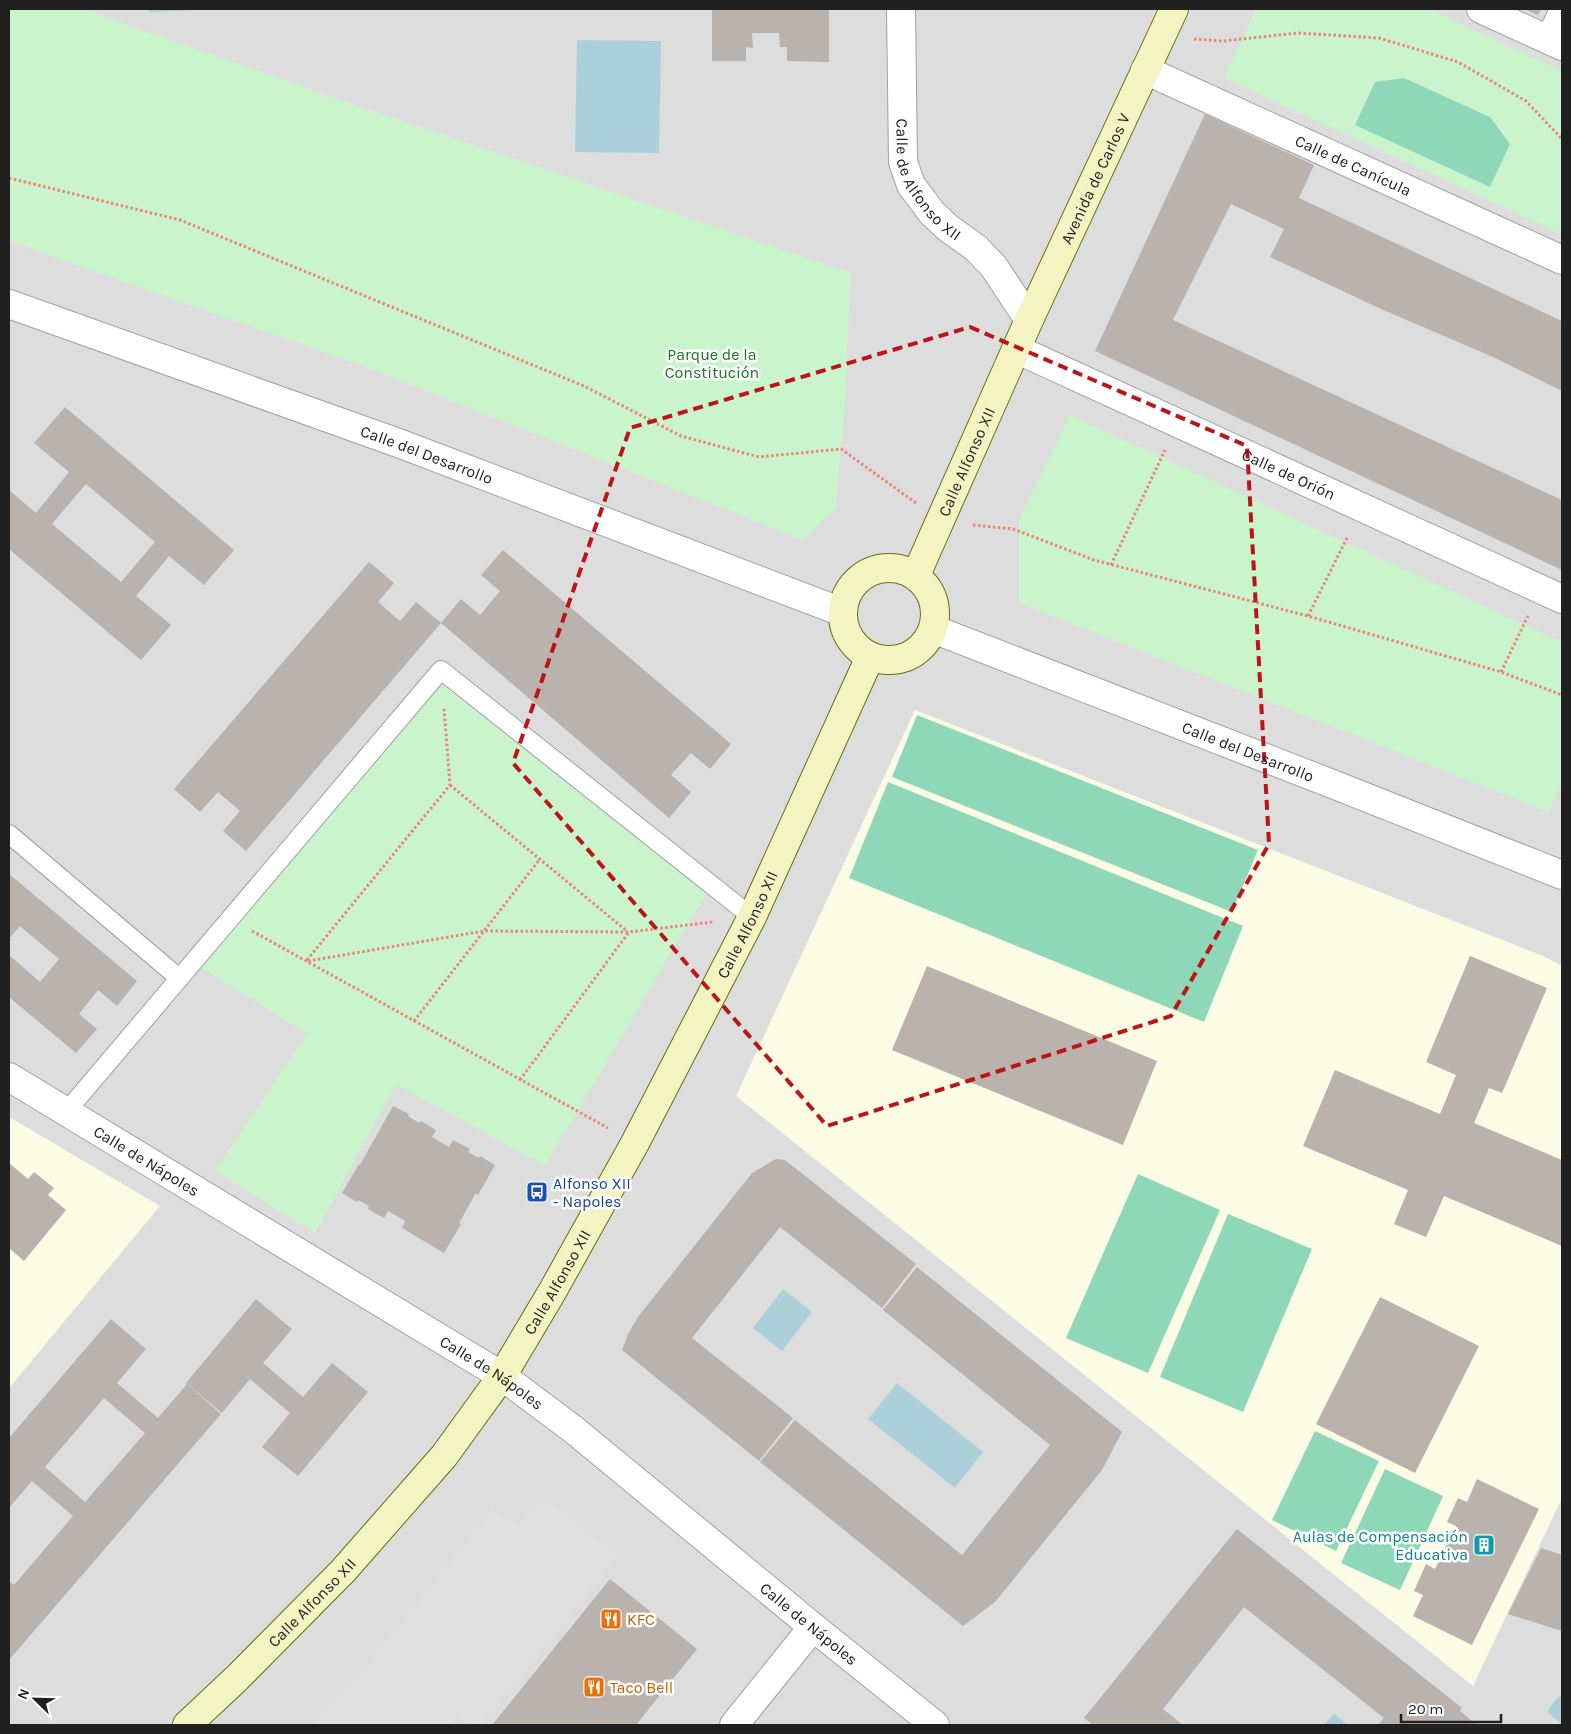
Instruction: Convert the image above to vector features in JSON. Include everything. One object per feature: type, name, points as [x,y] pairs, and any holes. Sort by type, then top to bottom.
[{"type":"street","name":"Calle de Alfonso XII","points":[[901,9],[903,162],[911,185],[932,213],[948,228],[976,248],[994,267],[1029,320]]},
{"type":"street","name":"Avenida de Carlos V","points":[[1016,349],[1174,9]]},
{"type":"street","points":[[1481,9],[1556,43],[1562,14]]},
{"type":"street","name":"Calle de Canícula","points":[[1145,70],[1562,260]]},
{"type":"street","name":"Calle del Desarrollo","points":[[9,304],[401,444],[842,612]]},
{"type":"street","name":"Calle Alfonso XII","points":[[916,575],[1016,349]]},
{"type":"street","name":"Calle de Orión","points":[[1016,349],[1551,594]]},
{"type":"street","points":[[892,567],[916,575],[927,586],[934,599],[936,614],[933,629],[926,642],[914,653],[900,660],[885,661],[870,657],[858,650],[849,639],[843,626],[842,612],[849,588],[868,572],[892,567]]},
{"type":"street","name":"Calle del Desarrollo","points":[[933,629],[1562,875]]},
{"type":"street","name":"Calle Alfonso XII","points":[[187,1725],[342,1571],[444,1456],[502,1376],[552,1292],[634,1143],[752,917],[870,657]]},
{"type":"street","name":"Calle de Nápoles","points":[[9,1078],[502,1376],[574,1430],[935,1725]]},
{"type":"street","points":[[734,1725],[813,1627]]},
{"type":"lane","points":[[66,1112],[441,670],[752,917]]},
{"type":"lane","points":[[9,834],[180,978]]},
{"type":"path","points":[[1161,37],[1223,41],[1298,33],[1379,38],[1458,62],[1526,100],[1562,139]]},
{"type":"path","points":[[9,178],[180,220],[584,386],[681,436],[759,457],[841,449],[941,521],[1013,529],[1094,560],[1308,616],[1501,672],[1562,695]]},
{"type":"path","points":[[1111,564],[1178,424]]},
{"type":"path","points":[[1308,616],[1362,508]]},
{"type":"path","points":[[1501,672],[1551,594]]},
{"type":"path","points":[[307,961],[450,785],[441,670]]},
{"type":"path","points":[[450,785],[629,932]]},
{"type":"path","points":[[414,1021],[540,859]]},
{"type":"path","points":[[307,961],[484,931],[629,932],[752,917]]},
{"type":"path","points":[[230,919],[634,1143]]},
{"type":"path","points":[[520,1080],[629,932]]},
{"type":"highlighted area","points":[[970,327],[1247,446],[1269,844],[1171,1016],[827,1126],[513,763],[630,428]]},
{"type":"shaded area","points":[[9,9],[1562,9],[1562,1725],[9,1725]]},
{"type":"shaded area","points":[[915,710],[1543,956],[1562,966],[1562,1498],[1473,1686],[736,1096]]},
{"type":"shaded area","points":[[9,1117],[160,1206],[9,1388]]},
{"type":"shaded area","points":[[542,1497],[617,1557],[480,1725],[469,1725],[458,1716],[450,1725],[313,1725],[351,1687],[492,1509],[518,1527]]},
{"type":"green space","name":"Parque de la Constitución","points":[[9,9],[82,9],[335,98],[850,273],[846,390],[836,508],[803,540],[369,368],[9,241]]},
{"type":"green space","points":[[1256,9],[1428,9],[1562,71],[1562,234],[1224,78]]},
{"type":"green space","points":[[1404,78],[1490,117],[1510,144],[1490,187],[1355,125],[1375,82]]},
{"type":"green space","points":[[1070,415],[1562,642],[1562,783],[1549,812],[1019,603],[1019,520]]},
{"type":"green space","points":[[442,684],[706,894],[545,1166],[396,1084],[315,1233],[215,1171],[307,1034],[201,967]]},
{"type":"green space","points":[[917,715],[1258,850],[1232,912],[892,777]]},
{"type":"green space","points":[[888,782],[1243,926],[1204,1022],[849,878]]},
{"type":"green space","points":[[1138,1174],[1220,1210],[1148,1373],[1066,1338]]},
{"type":"green space","points":[[1228,1214],[1312,1249],[1243,1412],[1160,1377]]},
{"type":"green space","points":[[1315,1431],[1379,1461],[1336,1551],[1272,1520]]},
{"type":"green space","points":[[1385,1469],[1443,1496],[1400,1590],[1341,1563]]},
{"type":"water","points":[[149,9],[224,9],[149,12]]},
{"type":"water","points":[[577,40],[661,41],[659,153],[575,152]]},
{"type":"water","points":[[783,1289],[812,1312],[782,1351],[753,1328]]},
{"type":"water","points":[[897,1383],[983,1452],[955,1488],[868,1419]]},
{"type":"water","points":[[1562,1695],[1562,1724],[1547,1712],[1556,1699]]},
{"type":"water","points":[[1334,1714],[1348,1725],[1324,1725]]},
{"type":"building","points":[[712,9],[829,9],[829,62],[787,61],[787,47],[780,47],[779,33],[752,33],[753,48],[746,47],[746,61],[712,61]]},
{"type":"building","points":[[1524,9],[1541,9],[1538,15]]},
{"type":"building","points":[[1205,114],[1314,165],[1299,198],[1562,321],[1562,391],[1493,357],[1381,309],[1270,257],[1284,229],[1231,204],[1173,320],[1562,500],[1562,570],[1095,351]]},
{"type":"building","points":[[65,407],[234,550],[204,585],[169,556],[136,596],[171,625],[141,660],[9,549],[9,490],[36,513],[69,472],[34,443]],"holes":[[[86,484],[155,542],[121,582],[52,524]]]},
{"type":"building","points":[[503,550],[731,744],[710,769],[691,753],[671,775],[691,792],[669,818],[441,623],[461,599],[480,615],[500,591],[481,575]]},
{"type":"building","points":[[369,562],[394,583],[378,602],[400,621],[416,602],[441,623],[246,851],[223,831],[240,811],[218,792],[200,812],[174,789]]},
{"type":"building","points":[[9,874],[137,981],[117,1006],[98,990],[79,1014],[97,1029],[76,1053],[9,997],[9,955],[40,982],[59,959],[20,926],[9,939]]},
{"type":"building","points":[[1470,956],[1547,988],[1502,1093],[1489,1088],[1474,1123],[1562,1160],[1562,1246],[1444,1196],[1426,1237],[1394,1224],[1408,1190],[1303,1146],[1335,1070],[1440,1114],[1456,1075],[1426,1062]]},
{"type":"building","points":[[927,966],[1157,1061],[1123,1145],[892,1050]]},
{"type":"building","points":[[393,1106],[409,1114],[408,1116],[419,1123],[421,1121],[436,1130],[432,1137],[449,1147],[453,1140],[470,1149],[468,1152],[479,1158],[480,1156],[495,1165],[478,1195],[476,1193],[444,1253],[402,1228],[405,1221],[388,1211],[384,1218],[368,1209],[369,1206],[358,1200],[357,1202],[342,1193]]},
{"type":"building","points":[[776,1159],[785,1160],[916,1264],[882,1308],[780,1227],[692,1338],[793,1418],[759,1461],[622,1350],[628,1334],[638,1317],[752,1173]]},
{"type":"building","points":[[9,1163],[28,1179],[34,1172],[54,1188],[48,1195],[66,1210],[24,1261],[9,1248]]},
{"type":"building","points":[[917,1267],[1122,1432],[1102,1470],[995,1602],[963,1626],[760,1462],[795,1420],[962,1555],[1050,1445],[883,1310]]},
{"type":"building","points":[[1380,1297],[1479,1346],[1415,1473],[1316,1424]]},
{"type":"building","points":[[256,1299],[292,1329],[263,1363],[303,1397],[332,1363],[368,1392],[298,1476],[262,1447],[290,1413],[250,1379],[222,1413],[186,1383]]},
{"type":"building","points":[[111,1319],[146,1349],[117,1383],[158,1418],[187,1384],[221,1414],[9,1660],[9,1581],[14,1585],[73,1516],[32,1481],[9,1508],[9,1438]],"holes":[[[104,1398],[145,1433],[85,1502],[45,1467]]]},
{"type":"building","name":"Aulas de Compensación Educativa","points":[[1477,1479],[1539,1509],[1472,1645],[1413,1616],[1423,1595],[1414,1591],[1426,1564],[1435,1569],[1456,1526],[1447,1522],[1458,1498],[1467,1502]]},
{"type":"building","points":[[1237,1529],[1462,1708],[1450,1723],[1460,1711],[1477,1725],[1378,1725],[1384,1718],[1244,1607],[1163,1709],[1183,1725],[1093,1725],[1084,1718]]},
{"type":"building","points":[[1541,1548],[1562,1555],[1562,1631],[1508,1614]]},
{"type":"building","name":"Taco Bell","points":[[610,1579],[697,1649],[636,1725],[492,1725]]},
{"type":"place","name":"Alfonso XII - Napoles","points":[[537,1192]]},
{"type":"place","name":"Aulas de Compensación Educativa","points":[[1484,1545]]},
{"type":"place","name":"KFC","points":[[611,1619]]},
{"type":"place","name":"Taco Bell","points":[[594,1687]]}]
